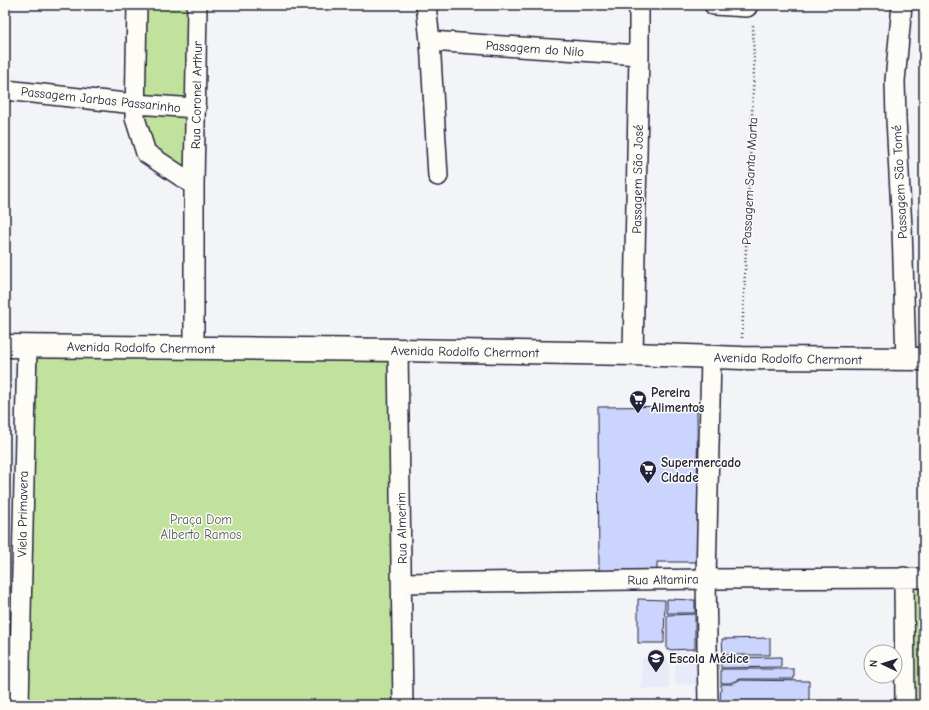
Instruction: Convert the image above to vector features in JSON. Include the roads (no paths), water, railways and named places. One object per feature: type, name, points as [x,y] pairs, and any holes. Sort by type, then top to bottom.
[{"type":"main road","name":"Avenida Rodolfo Chermont","points":[[5,346],[398,350],[633,354],[742,358],[915,360]]},
{"type":"street","points":[[137,5],[135,118],[146,153],[194,185]]},
{"type":"street","points":[[426,5],[430,41],[438,176]]},
{"type":"street","name":"Passagem São José","points":[[633,354],[639,5]]},
{"type":"street","points":[[714,5],[747,6]]},
{"type":"street","name":"Passagem São Tomé","points":[[902,5],[895,81],[896,112],[902,228],[915,360]]},
{"type":"street","name":"Rua Coronel Arthur","points":[[194,348],[194,185],[201,6]]},
{"type":"street","name":"Passagem do Nilo","points":[[430,41],[639,55]]},
{"type":"street","name":"Passagem Jarbas Passarinho","points":[[5,90],[135,104],[196,108]]},
{"type":"street","name":"Viela Primavera","points":[[19,705],[13,583],[27,346]]},
{"type":"street","name":"Rua Almerim","points":[[398,350],[403,705]]},
{"type":"street","points":[[708,705],[706,579],[710,357]]},
{"type":"street","points":[[904,577],[905,705]]},
{"type":"street","name":"Rua Altamira","points":[[402,583],[924,578]]},
{"type":"place","name":"Pereira Alimentos","points":[[638,414]]},
{"type":"place","name":"Supermercado Cidade","points":[[648,484]]},
{"type":"place","name":"Escola Médice","points":[[656,673]]},
{"type":"park label","name":"Praça Dom Alberto Ramos","points":[[201,526]]}]
